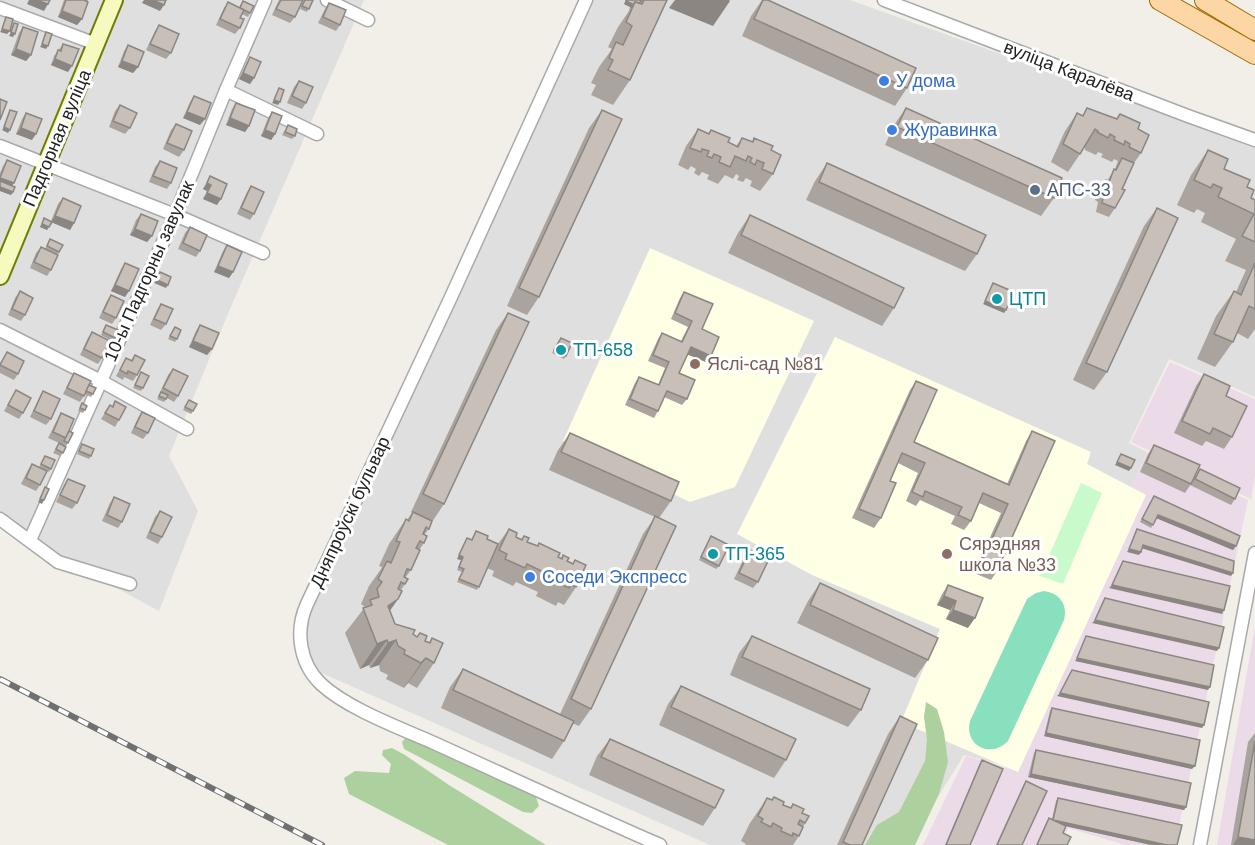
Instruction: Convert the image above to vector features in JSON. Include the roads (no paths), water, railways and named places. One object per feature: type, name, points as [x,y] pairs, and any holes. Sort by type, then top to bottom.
[{"type":"main road","points":[[1160,0],[1255,54]]},
{"type":"main road","points":[[1205,0],[1255,30]]},
{"type":"street","name":"Падгорная вуліца","points":[[0,276],[114,0]]},
{"type":"street","name":"10-ы Падгорны завулак","points":[[30,540],[176,215],[265,0]]},
{"type":"street","points":[[327,0],[368,20]]},
{"type":"street","name":"Дняпроўскі бульвар","points":[[586,0],[451,297],[300,618],[299,633],[304,656],[320,682],[341,699],[660,845]]},
{"type":"street","name":"вуліца Каралёва","points":[[884,0],[1122,92],[1255,140]]},
{"type":"street","points":[[0,8],[96,44]]},
{"type":"street","points":[[226,90],[317,134]]},
{"type":"street","points":[[0,146],[176,215],[263,253]]},
{"type":"street","points":[[0,330],[101,381],[187,429]]},
{"type":"street","points":[[0,519],[58,562],[130,584]]},
{"type":"street","points":[[1200,845],[1255,553]]},
{"type":"railway","points":[[0,679],[322,845]]},
{"type":"place","name":"У дома","points":[[884,81]]},
{"type":"place","name":"Журавинка","points":[[892,130]]},
{"type":"place","name":"АПС-33","points":[[1035,190]]},
{"type":"place","name":"ЦТП","points":[[997,299]]},
{"type":"place","name":"ТП-658","points":[[561,350]]},
{"type":"place","name":"Яслі-сад №81","points":[[695,364]]},
{"type":"place","name":"ТП-365","points":[[713,554]]},
{"type":"place","name":"Сярэдняя школа №33","points":[[947,554]]},
{"type":"place","name":"Соседи Экспресс","points":[[530,577]]}]
